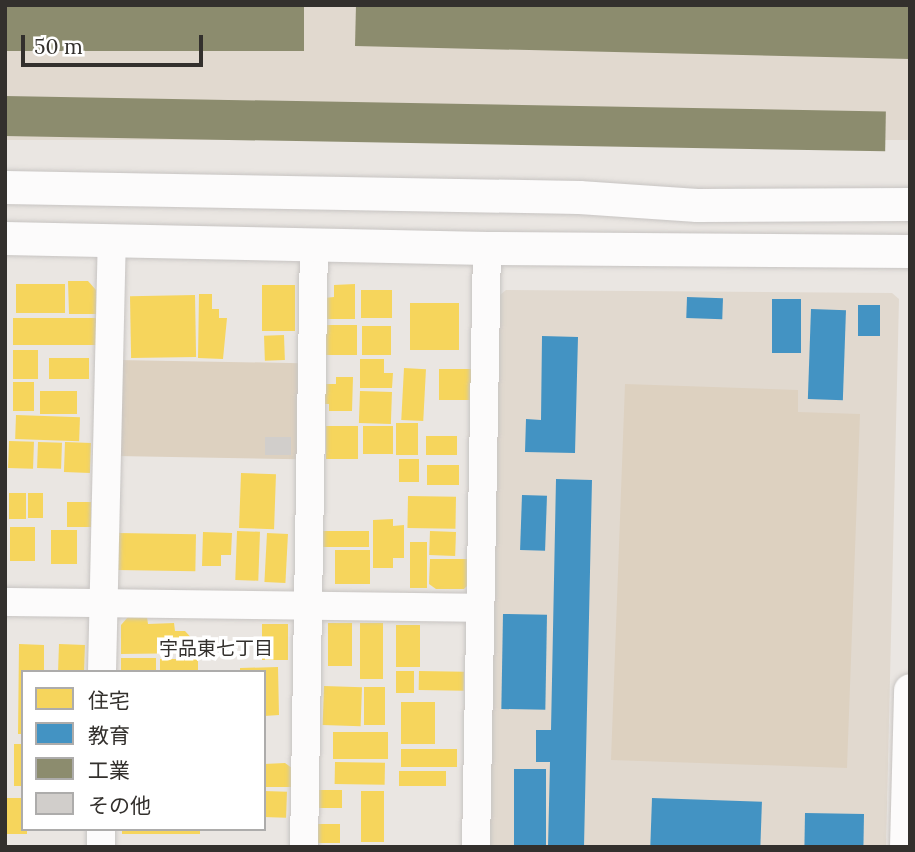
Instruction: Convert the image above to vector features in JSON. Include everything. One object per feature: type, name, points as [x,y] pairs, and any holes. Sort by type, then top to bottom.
[{"type":"street","points":[[5,187],[579,197],[697,205],[910,204]]},
{"type":"street","points":[[5,238],[487,248],[910,251]]},
{"type":"street","points":[[102,670],[112,239]]},
{"type":"street","points":[[304,847],[314,243]]},
{"type":"street","points":[[476,847],[487,248]]},
{"type":"street","points":[[5,602],[480,608]]},
{"type":"street","points":[[906,847],[910,690]]},
{"type":"shaded area","points":[[5,5],[910,5],[910,140],[5,140]]},
{"type":"shaded area","points":[[506,290],[892,293],[899,299],[886,847],[488,847],[500,295]]},
{"type":"shaded area","points":[[118,360],[301,363],[299,459],[116,456]]},
{"type":"shaded area","points":[[625,384],[798,390],[798,412],[860,414],[847,768],[611,760]]},
{"type":"building: 住宅","points":[[68,281],[88,281],[96,290],[97,314],[69,314]]},
{"type":"building: 住宅","points":[[16,284],[65,284],[65,313],[16,313]]},
{"type":"building: 住宅","points":[[355,284],[355,319],[324,319],[324,298],[334,297],[334,285]]},
{"type":"building: 住宅","points":[[262,285],[295,285],[295,331],[262,331]]},
{"type":"building: 住宅","points":[[361,290],[392,290],[392,318],[361,318]]},
{"type":"building: 住宅","points":[[199,294],[212,294],[212,309],[219,309],[219,318],[227,318],[223,359],[198,358]]},
{"type":"building: 住宅","points":[[195,295],[196,357],[131,358],[130,296]]},
{"type":"building: 住宅","points":[[410,303],[459,303],[459,350],[410,350]]},
{"type":"building: 住宅","points":[[13,318],[97,318],[97,345],[13,345]]},
{"type":"building: 住宅","points":[[323,325],[357,325],[357,355],[323,355]]},
{"type":"building: 住宅","points":[[362,326],[391,326],[391,355],[362,355]]},
{"type":"building: 住宅","points":[[284,335],[285,360],[265,361],[264,336]]},
{"type":"building: 住宅","points":[[13,350],[38,350],[38,379],[13,379]]},
{"type":"building: 住宅","points":[[49,358],[89,358],[89,379],[49,379]]},
{"type":"building: 住宅","points":[[360,359],[384,359],[384,373],[393,373],[392,388],[360,388]]},
{"type":"building: 住宅","points":[[404,368],[426,369],[423,421],[401,420]]},
{"type":"building: 住宅","points":[[439,369],[471,369],[471,400],[439,400]]},
{"type":"building: 住宅","points":[[336,377],[353,377],[352,411],[329,411],[329,404],[322,404],[323,384],[336,384]]},
{"type":"building: 住宅","points":[[13,382],[34,382],[34,411],[13,411]]},
{"type":"building: 住宅","points":[[40,391],[77,391],[77,414],[40,414]]},
{"type":"building: 住宅","points":[[360,391],[392,392],[391,424],[359,423]]},
{"type":"building: 住宅","points":[[16,415],[80,417],[79,441],[15,439]]},
{"type":"building: 住宅","points":[[396,423],[418,423],[418,455],[396,455]]},
{"type":"building: 住宅","points":[[326,426],[358,426],[358,459],[326,459]]},
{"type":"building: 住宅","points":[[363,426],[393,426],[393,454],[363,454]]},
{"type":"building: 住宅","points":[[426,436],[457,436],[457,455],[426,455]]},
{"type":"building: 住宅","points":[[9,441],[34,442],[33,469],[8,468]]},
{"type":"building: 住宅","points":[[38,442],[62,443],[61,469],[37,468]]},
{"type":"building: 住宅","points":[[65,442],[91,443],[90,473],[64,472]]},
{"type":"building: 住宅","points":[[399,459],[419,459],[419,482],[399,482]]},
{"type":"building: 住宅","points":[[427,465],[459,465],[459,485],[427,485]]},
{"type":"building: 住宅","points":[[241,473],[276,474],[274,529],[239,528]]},
{"type":"building: 住宅","points":[[9,493],[26,493],[26,519],[9,519]]},
{"type":"building: 住宅","points":[[28,493],[43,493],[43,518],[28,518]]},
{"type":"building: 住宅","points":[[408,496],[456,497],[455,529],[407,528]]},
{"type":"building: 住宅","points":[[67,502],[91,502],[91,527],[67,527]]},
{"type":"building: 住宅","points":[[393,519],[393,526],[404,525],[404,558],[393,558],[393,568],[373,568],[373,520]]},
{"type":"building: 住宅","points":[[10,527],[35,527],[35,561],[10,561]]},
{"type":"building: 住宅","points":[[51,530],[77,530],[77,564],[51,564]]},
{"type":"building: 住宅","points":[[237,531],[260,532],[258,581],[235,580]]},
{"type":"building: 住宅","points":[[321,531],[369,531],[369,547],[321,547]]},
{"type":"building: 住宅","points":[[430,531],[456,532],[455,556],[429,555]]},
{"type":"building: 住宅","points":[[203,532],[232,533],[231,555],[221,555],[221,566],[202,566]]},
{"type":"building: 住宅","points":[[118,533],[196,534],[195,571],[117,570]]},
{"type":"building: 住宅","points":[[267,533],[288,534],[285,583],[264,582]]},
{"type":"building: 住宅","points":[[410,542],[427,542],[427,588],[410,588]]},
{"type":"building: 住宅","points":[[335,550],[370,550],[370,584],[335,584]]},
{"type":"building: 住宅","points":[[430,559],[471,559],[471,582],[464,589],[436,589],[429,584]]},
{"type":"building: 住宅","points":[[128,617],[147,617],[148,624],[174,623],[175,631],[185,631],[197,644],[197,653],[121,654],[121,625]]},
{"type":"building: 住宅","points":[[328,623],[352,623],[352,666],[328,666]]},
{"type":"building: 住宅","points":[[360,623],[383,623],[383,679],[360,679]]},
{"type":"building: 住宅","points":[[262,624],[288,624],[288,660],[262,660]]},
{"type":"building: 住宅","points":[[396,625],[420,625],[420,667],[396,667]]},
{"type":"building: 住宅","points":[[19,644],[44,645],[44,670],[21,670],[21,734],[18,734]]},
{"type":"building: 住宅","points":[[59,644],[85,645],[84,670],[58,670]]},
{"type":"building: 住宅","points":[[121,658],[156,658],[156,670],[121,670]]},
{"type":"building: 住宅","points":[[160,659],[198,659],[198,670],[160,670]]},
{"type":"building: 住宅","points":[[278,667],[279,715],[266,716],[266,670],[240,668]]},
{"type":"building: 住宅","points":[[396,671],[414,671],[414,693],[396,693]]},
{"type":"building: 住宅","points":[[419,671],[464,672],[464,691],[419,690]]},
{"type":"building: 住宅","points":[[324,686],[362,687],[361,726],[323,725]]},
{"type":"building: 住宅","points":[[364,687],[385,687],[385,725],[364,725]]},
{"type":"building: 住宅","points":[[401,702],[435,702],[435,744],[401,744]]},
{"type":"building: 住宅","points":[[333,732],[388,732],[388,759],[333,759]]},
{"type":"building: 住宅","points":[[14,744],[21,744],[21,786],[14,786]]},
{"type":"building: 住宅","points":[[401,749],[457,749],[457,767],[401,767]]},
{"type":"building: 住宅","points":[[335,762],[385,763],[385,785],[335,784]]},
{"type":"building: 住宅","points":[[285,763],[292,768],[292,787],[266,787],[266,764]]},
{"type":"building: 住宅","points":[[399,771],[446,771],[446,786],[399,786]]},
{"type":"building: 住宅","points":[[317,790],[342,790],[342,808],[317,808]]},
{"type":"building: 住宅","points":[[266,791],[287,792],[286,818],[266,817]]},
{"type":"building: 住宅","points":[[361,791],[384,791],[384,842],[361,842]]},
{"type":"building: 住宅","points":[[7,798],[21,798],[21,831],[27,831],[27,834],[6,834]]},
{"type":"building: 住宅","points":[[317,824],[340,824],[340,843],[317,843]]},
{"type":"building: 住宅","points":[[122,831],[200,831],[200,834],[122,834]]},
{"type":"building: 教育","points":[[687,297],[723,298],[722,319],[686,318]]},
{"type":"building: 教育","points":[[772,299],[801,299],[801,353],[772,353]]},
{"type":"building: 教育","points":[[858,305],[880,305],[880,336],[858,336]]},
{"type":"building: 教育","points":[[811,309],[846,310],[843,400],[808,399]]},
{"type":"building: 教育","points":[[542,336],[578,337],[575,453],[525,452],[526,419],[541,420]]},
{"type":"building: 教育","points":[[556,479],[592,480],[584,847],[548,847],[550,762],[536,762],[536,730],[551,730]]},
{"type":"building: 教育","points":[[522,495],[547,496],[545,551],[520,550]]},
{"type":"building: 教育","points":[[503,614],[547,615],[545,710],[501,709]]},
{"type":"building: 教育","points":[[514,769],[546,769],[546,847],[514,847]]},
{"type":"building: 教育","points":[[652,798],[762,802],[760,847],[650,847]]},
{"type":"building: 教育","points":[[805,813],[864,814],[863,847],[804,847]]},
{"type":"building: 工業","points":[[5,5],[304,5],[304,51],[5,51]]},
{"type":"building: 工業","points":[[356,5],[910,5],[910,59],[355,46]]},
{"type":"building: 工業","points":[[5,96],[886,111],[885,151],[5,136]]},
{"type":"building: その他","points":[[265,437],[291,437],[291,455],[265,455]]},
{"type":"district","name":"宇品東七丁目","points":[[216,649]]}]
